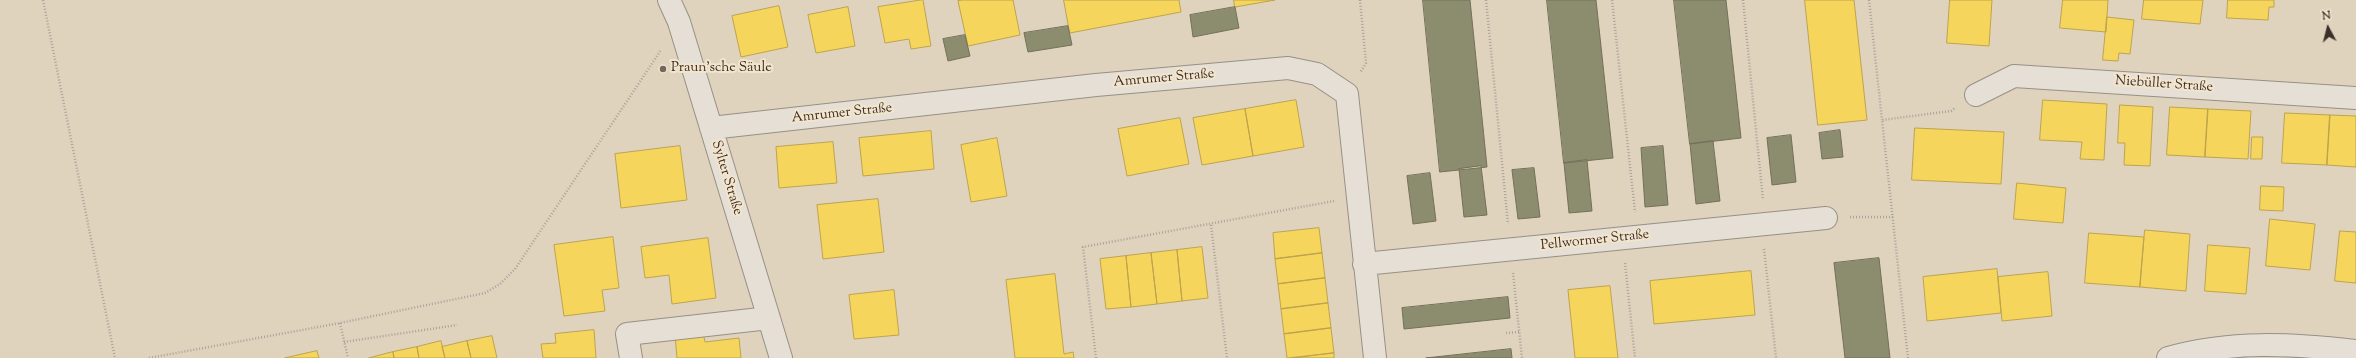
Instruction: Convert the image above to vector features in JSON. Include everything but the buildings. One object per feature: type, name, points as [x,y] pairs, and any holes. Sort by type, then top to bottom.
[{"type":"street","name":"Sylter Straße","points":[[669,0],[679,22],[781,358]]},
{"type":"street","name":"Amrumer Straße","points":[[711,128],[1096,85],[1288,68],[1317,74],[1348,94]]},
{"type":"street","name":"Niebüller Straße","points":[[1976,95],[2014,76],[2356,98]]},
{"type":"street","points":[[1348,94],[1357,197],[1375,358]]},
{"type":"street","name":"Pellwormer Straße","points":[[1364,264],[1826,218]]},
{"type":"street","points":[[631,358],[627,334],[769,318]]},
{"type":"street","points":[[2168,358],[2239,345],[2297,345],[2356,352]]},
{"type":"path","points":[[43,0],[115,358]]},
{"type":"path","points":[[1348,94],[1366,63],[1360,0]]},
{"type":"path","points":[[1486,0],[1522,358]]},
{"type":"path","points":[[1612,0],[1630,237],[1634,358]]},
{"type":"path","points":[[1743,0],[1763,202],[1761,224],[1776,358]]},
{"type":"path","points":[[1868,0],[1908,358]]},
{"type":"path","points":[[149,358],[467,298],[485,293],[500,284],[515,269],[679,22]]},
{"type":"path","points":[[1882,120],[1951,111],[1976,95]]},
{"type":"path","points":[[1096,358],[1083,247],[1211,225],[1357,197]]},
{"type":"path","points":[[1826,218],[1893,217]]},
{"type":"path","points":[[1211,225],[1226,358]]},
{"type":"path","points":[[340,323],[348,358]]},
{"type":"path","points":[[344,342],[457,325]]},
{"type":"path","points":[[1506,333],[1520,332]]},
{"type":"place","name":"Praun’sche Säule","points":[[663,69]]}]
